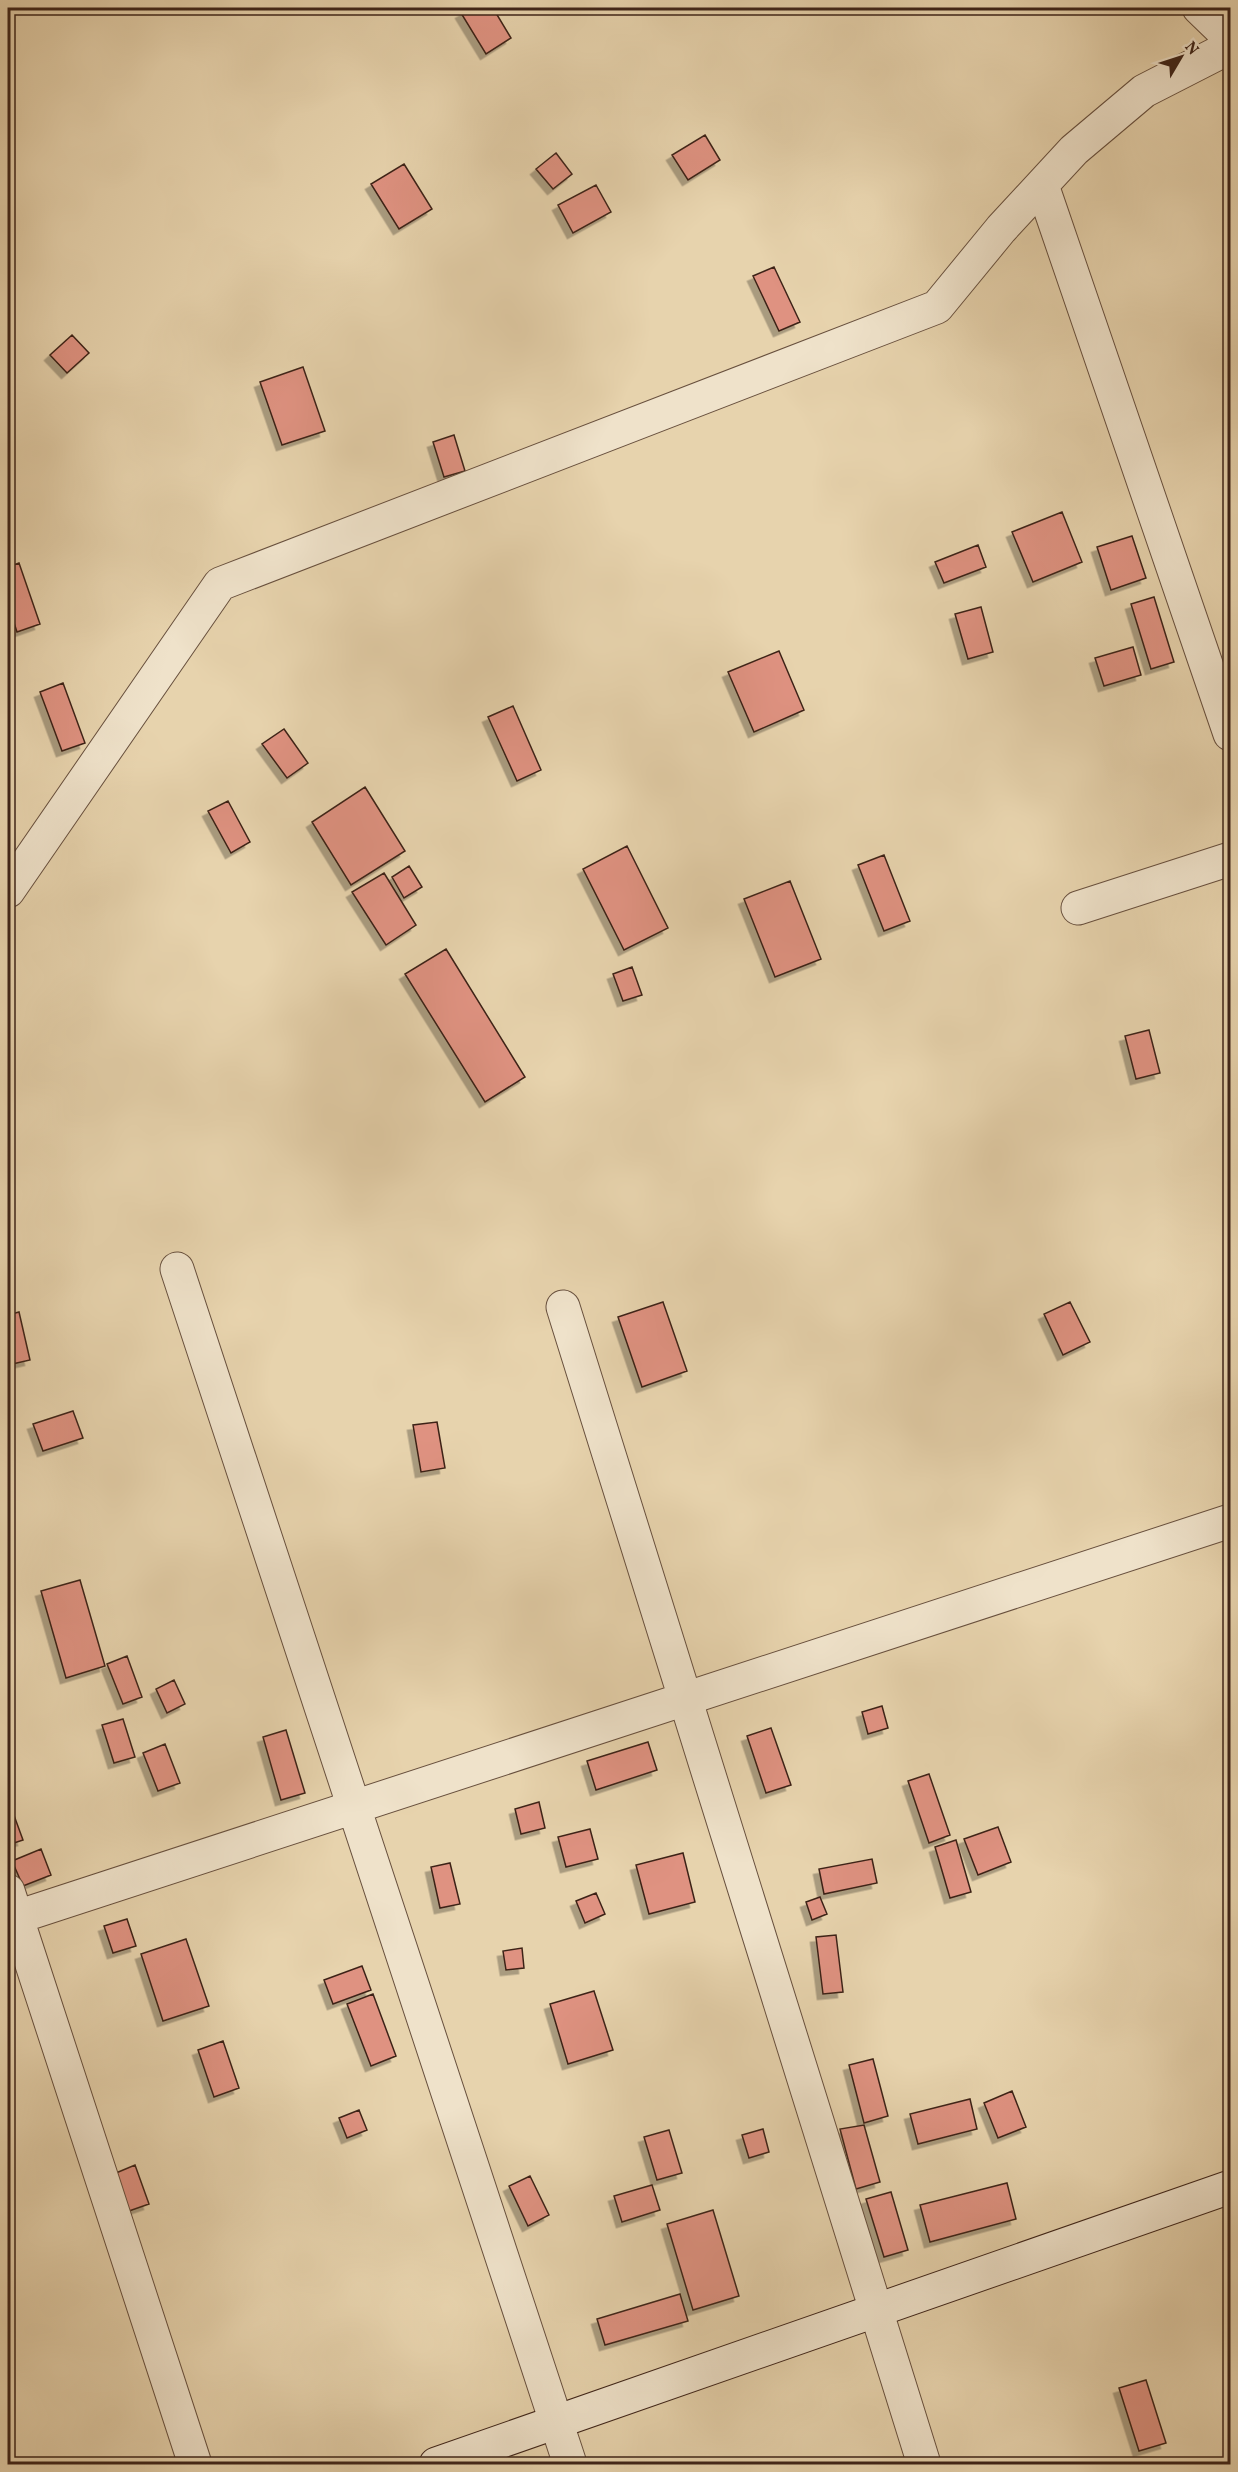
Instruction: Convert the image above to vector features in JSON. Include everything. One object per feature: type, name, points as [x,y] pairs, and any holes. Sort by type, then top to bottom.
[{"type":"street","points":[[1199,8],[1230,38]]},
{"type":"street","points":[[8,891],[220,584],[937,307],[1074,150],[1144,91],[1230,47]]},
{"type":"street","points":[[1042,184],[1230,735]]},
{"type":"street","points":[[1078,908],[1230,859]]},
{"type":"street","points":[[177,1269],[570,2464]]},
{"type":"street","points":[[562,1307],[924,2464]]},
{"type":"street","points":[[195,2464],[10,1909],[354,1807],[1230,1521]]},
{"type":"street","points":[[436,2464],[1230,2187]]},
{"type":"building","points":[[470,8],[493,8],[511,38],[486,54],[461,13]]},
{"type":"building","points":[[705,135],[720,160],[688,180],[672,155]]},
{"type":"building","points":[[556,153],[572,174],[553,189],[536,169]]},
{"type":"building","points":[[404,164],[432,209],[399,229],[371,184]]},
{"type":"building","points":[[596,185],[611,212],[573,233],[558,205]]},
{"type":"building","points":[[774,267],[800,322],[779,331],[753,276]]},
{"type":"building","points":[[72,335],[89,353],[67,373],[50,355]]},
{"type":"building","points":[[303,367],[325,431],[282,445],[260,382]]},
{"type":"building","points":[[454,435],[465,471],[444,477],[433,442]]},
{"type":"building","points":[[1062,512],[1082,562],[1033,582],[1012,532]]},
{"type":"building","points":[[1132,536],[1146,578],[1111,590],[1097,547]]},
{"type":"building","points":[[978,545],[986,567],[944,583],[935,562]]},
{"type":"building","points":[[19,563],[40,624],[17,632],[8,604],[8,567]]},
{"type":"building","points":[[1154,597],[1174,662],[1151,669],[1131,604]]},
{"type":"building","points":[[981,607],[993,652],[968,659],[955,614]]},
{"type":"building","points":[[1133,647],[1141,675],[1104,686],[1095,658]]},
{"type":"building","points":[[779,651],[804,710],[754,732],[728,672]]},
{"type":"building","points":[[63,683],[85,743],[62,751],[40,692]]},
{"type":"building","points":[[513,706],[541,770],[517,781],[488,717]]},
{"type":"building","points":[[284,729],[308,763],[287,778],[262,744]]},
{"type":"building","points":[[365,787],[405,851],[351,885],[312,822]]},
{"type":"building","points":[[228,801],[250,842],[231,853],[208,811]]},
{"type":"building","points":[[627,846],[668,928],[624,950],[583,869]]},
{"type":"building","points":[[884,855],[910,921],[884,931],[858,865]]},
{"type":"building","points":[[409,866],[422,887],[404,898],[392,877]]},
{"type":"building","points":[[384,873],[416,925],[386,945],[352,892]]},
{"type":"building","points":[[790,881],[821,959],[775,977],[744,899]]},
{"type":"building","points":[[446,949],[525,1077],[485,1102],[405,974]]},
{"type":"building","points":[[632,967],[642,995],[623,1001],[613,974]]},
{"type":"building","points":[[1149,1030],[1160,1073],[1136,1079],[1125,1036]]},
{"type":"building","points":[[663,1302],[687,1371],[642,1387],[618,1317]]},
{"type":"building","points":[[1070,1302],[1090,1342],[1063,1355],[1044,1314]]},
{"type":"building","points":[[19,1312],[30,1360],[8,1365],[8,1315]]},
{"type":"building","points":[[73,1411],[83,1438],[43,1451],[33,1424]]},
{"type":"building","points":[[437,1422],[445,1468],[421,1472],[413,1425]]},
{"type":"building","points":[[80,1580],[105,1666],[66,1678],[41,1591]]},
{"type":"building","points":[[127,1656],[142,1697],[123,1704],[107,1664]]},
{"type":"building","points":[[174,1680],[185,1704],[167,1713],[156,1689]]},
{"type":"building","points":[[882,1706],[888,1728],[868,1734],[862,1712]]},
{"type":"building","points":[[123,1719],[135,1757],[114,1763],[102,1725]]},
{"type":"building","points":[[771,1728],[791,1785],[766,1793],[747,1736]]},
{"type":"building","points":[[286,1730],[305,1793],[281,1800],[263,1737]]},
{"type":"building","points":[[648,1742],[657,1770],[596,1790],[587,1761]]},
{"type":"building","points":[[165,1744],[180,1783],[158,1791],[143,1753]]},
{"type":"building","points":[[929,1774],[950,1835],[929,1843],[908,1781]]},
{"type":"building","points":[[8,1799],[23,1840],[8,1845]]},
{"type":"building","points":[[539,1802],[545,1828],[521,1834],[515,1809]]},
{"type":"building","points":[[998,1827],[1011,1862],[978,1875],[964,1839]]},
{"type":"building","points":[[590,1829],[598,1859],[566,1867],[558,1837]]},
{"type":"building","points":[[956,1840],[971,1892],[950,1898],[935,1847]]},
{"type":"building","points":[[41,1849],[51,1875],[23,1886],[12,1861]]},
{"type":"building","points":[[683,1853],[695,1902],[649,1914],[636,1865]]},
{"type":"building","points":[[872,1859],[877,1883],[824,1894],[819,1869]]},
{"type":"building","points":[[450,1863],[460,1904],[440,1908],[431,1867]]},
{"type":"building","points":[[596,1893],[605,1914],[585,1923],[576,1901]]},
{"type":"building","points":[[820,1897],[827,1914],[812,1920],[806,1902]]},
{"type":"building","points":[[127,1919],[136,1946],[113,1953],[104,1926]]},
{"type":"building","points":[[836,1935],[843,1992],[823,1994],[816,1937]]},
{"type":"building","points":[[186,1939],[209,2006],[163,2021],[141,1954]]},
{"type":"building","points":[[522,1948],[524,1968],[506,1970],[503,1951]]},
{"type":"building","points":[[362,1966],[371,1990],[333,2004],[324,1980]]},
{"type":"building","points":[[594,1991],[613,2050],[568,2064],[550,2004]]},
{"type":"building","points":[[373,1994],[396,2056],[371,2066],[347,2004]]},
{"type":"building","points":[[223,2041],[239,2088],[214,2097],[198,2050]]},
{"type":"building","points":[[873,2059],[888,2116],[864,2123],[849,2065]]},
{"type":"building","points":[[1012,2091],[1026,2127],[998,2138],[984,2103]]},
{"type":"building","points":[[970,2099],[977,2129],[918,2144],[910,2114]]},
{"type":"building","points":[[359,2110],[367,2130],[347,2138],[339,2118]]},
{"type":"building","points":[[864,2125],[880,2182],[856,2189],[840,2129]]},
{"type":"building","points":[[763,2129],[769,2152],[749,2158],[742,2135]]},
{"type":"building","points":[[669,2130],[682,2173],[657,2180],[644,2137]]},
{"type":"building","points":[[135,2165],[149,2204],[129,2211],[116,2173]]},
{"type":"building","points":[[530,2176],[549,2215],[528,2226],[509,2186]]},
{"type":"building","points":[[1007,2183],[1016,2219],[930,2242],[920,2205]]},
{"type":"building","points":[[652,2185],[660,2210],[622,2222],[614,2196]]},
{"type":"building","points":[[891,2192],[908,2250],[884,2257],[866,2199]]},
{"type":"building","points":[[713,2210],[739,2296],[693,2310],[667,2224]]},
{"type":"building","points":[[680,2294],[688,2321],[605,2345],[597,2319]]},
{"type":"building","points":[[1146,2380],[1166,2443],[1139,2451],[1119,2388]]}]
